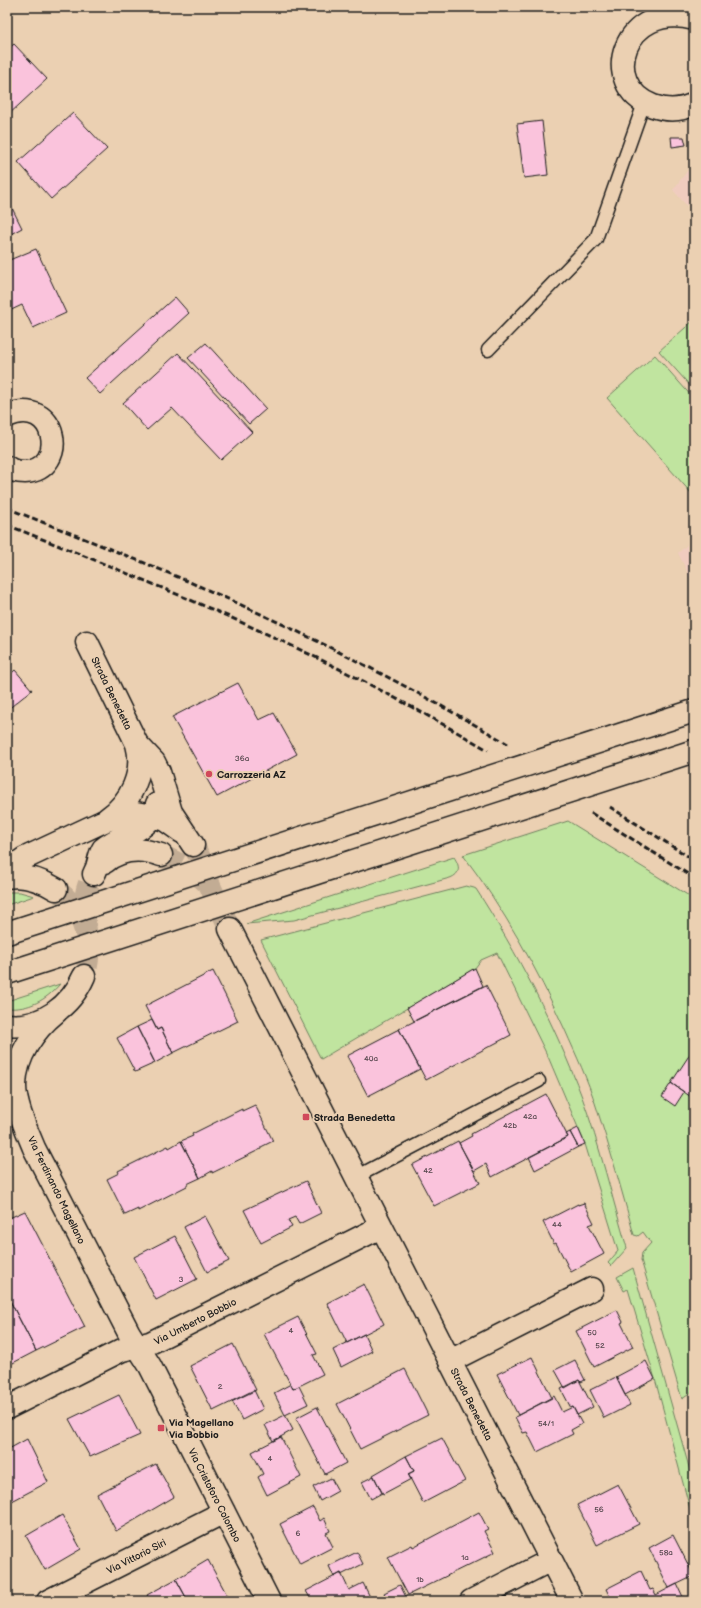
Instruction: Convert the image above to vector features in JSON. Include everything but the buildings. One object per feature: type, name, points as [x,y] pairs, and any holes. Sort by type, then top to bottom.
[{"type":"main road","points":[[694,19],[682,14],[666,13],[650,18],[637,27],[628,38],[623,53],[623,71],[630,89],[644,103],[663,110],[684,109],[694,104]]},
{"type":"main road","points":[[7,416],[21,412],[31,412],[40,416],[47,423],[52,432],[53,442],[52,452],[47,461],[39,468],[29,472],[19,472],[7,467]]},
{"type":"main road","name":"Strada Benedetta","points":[[87,642],[137,744],[139,755],[139,770],[132,791],[120,809],[102,822]]},
{"type":"main road","points":[[7,933],[694,711]]},
{"type":"main road","name":"Strada Benedetta","points":[[7,871],[25,858],[102,822],[114,817],[136,812],[152,816],[171,824],[190,842],[171,812],[159,772],[154,762],[137,744]]},
{"type":"main road","points":[[7,973],[694,752]]},
{"type":"main road","points":[[159,772],[159,795],[152,816],[140,828],[103,849],[100,853],[99,864],[92,876],[107,860],[126,851],[140,850],[161,856]]},
{"type":"main road","points":[[7,877],[34,879],[56,889]]},
{"type":"main road","name":"Strada Benedetta","points":[[230,929],[572,1601]]},
{"type":"main road","name":"Via Ferdinando Magellano","points":[[84,976],[74,995],[57,1012],[43,1023],[20,1057],[16,1078],[16,1094],[34,1148],[129,1333],[138,1346]]},
{"type":"main road","name":"Via Ferdinando Magellano","points":[[7,1031],[17,1024],[35,1022],[57,1012]]},
{"type":"main road","name":"Via Umberto Bobbio","points":[[7,1408],[122,1350],[150,1343],[381,1227]]},
{"type":"main road","points":[[450,1361],[592,1289]]},
{"type":"main road","name":"Via Cristoforo Colombo","points":[[138,1346],[150,1366],[269,1601]]},
{"type":"main road","name":"Via Vittorio Siri","points":[[48,1601],[224,1512]]},
{"type":"main road","points":[[470,1601],[551,1560]]},
{"type":"lane","points":[[488,350],[596,239],[644,103]]},
{"type":"lane","points":[[356,1177],[539,1081]]},
{"type":"shaded area","points":[[694,162],[694,214],[673,190]]},
{"type":"shaded area","points":[[694,539],[694,585],[678,553]]},
{"type":"green space","points":[[694,320],[694,390],[659,351]]},
{"type":"green space","points":[[655,355],[694,399],[694,492],[692,494],[607,398]]},
{"type":"green space","points":[[568,821],[694,899],[694,1391],[682,1399],[641,1260],[642,1253],[651,1243],[643,1232],[638,1236],[634,1235],[616,1170],[586,1077],[554,1007],[519,940],[506,918],[463,855]]},
{"type":"green space","points":[[454,857],[458,867],[458,872],[450,878],[294,920],[246,924]]},
{"type":"green space","points":[[466,886],[476,889],[521,964],[560,1043],[582,1097],[600,1153],[627,1248],[611,1266],[608,1263],[618,1251],[585,1144],[549,1059],[497,953],[481,960],[475,968],[321,1059],[261,940]]},
{"type":"green space","points":[[7,892],[20,892],[34,896],[7,905]]},
{"type":"green space","points":[[60,984],[49,995],[30,1006],[7,1008],[7,1001]]},
{"type":"green space","points":[[633,1268],[694,1485],[694,1524],[655,1379],[628,1289],[624,1291],[617,1277]]},
{"type":"tunnel","points":[[193,845],[205,867],[210,886],[230,929]]},
{"type":"tunnel","points":[[161,855],[194,871],[206,882]]},
{"type":"tunnel","points":[[87,938],[85,900],[91,878]]},
{"type":"tunnel","points":[[56,889],[73,907],[84,928],[88,951],[84,976]]},
{"type":"railway","points":[[7,508],[153,566],[308,636],[508,744]]},
{"type":"railway","points":[[7,525],[161,588],[275,638],[380,690],[488,750]]},
{"type":"railway","points":[[610,807],[694,860]]},
{"type":"railway","points":[[591,813],[694,878]]},
{"type":"place","name":"Carrozzeria AZ","points":[[209,774]]},
{"type":"place","name":"Strada Benedetta","points":[[306,1117]]},
{"type":"place","name":"Via Magellano Via Bobbio","points":[[161,1428]]}]
